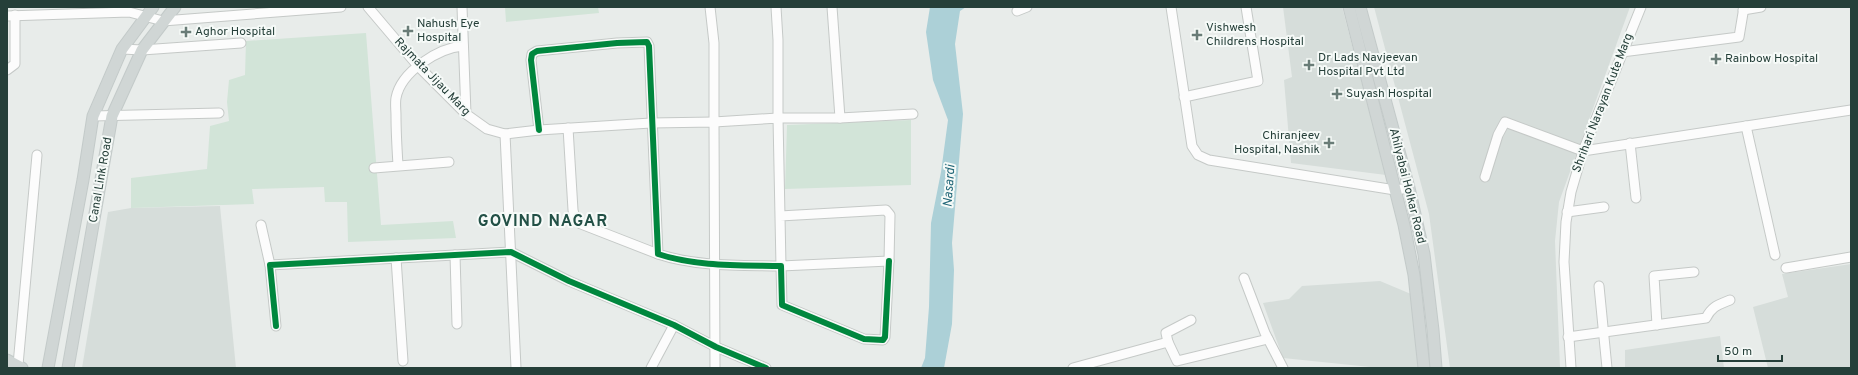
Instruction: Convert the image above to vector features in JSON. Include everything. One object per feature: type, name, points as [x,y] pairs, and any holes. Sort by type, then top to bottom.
[{"type":"main road","name":"Canal Link Road","points":[[48,368],[94,116],[122,49],[154,7]]},
{"type":"main road","name":"Canal Link Road","points":[[68,368],[112,116],[142,50],[175,7]]},
{"type":"main road","name":"Ahilyabai Holkar Road","points":[[1349,7],[1395,190],[1414,275],[1424,368]]},
{"type":"main road","name":"Ahilyabai Holkar Road","points":[[1360,7],[1409,188],[1424,254],[1436,368]]},
{"type":"main road","points":[[7,360],[20,367]]},
{"type":"street","points":[[7,70],[15,64],[11,15],[43,11],[131,10],[145,17],[163,21],[341,7]]},
{"type":"street","name":"Rajmata Jijau Marg","points":[[368,7],[418,66],[466,114],[487,129],[505,134]]},
{"type":"street","points":[[462,7],[466,114]]},
{"type":"street","points":[[710,7],[714,43],[716,265],[715,368]]},
{"type":"street","points":[[776,7],[778,40],[780,266],[782,305],[864,339],[883,340],[885,337],[889,262],[890,215],[886,210],[780,216]]},
{"type":"street","points":[[832,7],[840,118]]},
{"type":"street","points":[[1017,11],[1027,7]]},
{"type":"street","points":[[1171,7],[1192,146],[1198,155],[1209,160],[1395,190],[1409,188]]},
{"type":"street","points":[[1184,97],[1258,81],[1246,7]]},
{"type":"street","name":"Shrihari Narayan Kute Marg","points":[[1571,368],[1564,262],[1567,212],[1570,192],[1583,150],[1641,7]]},
{"type":"street","points":[[1622,52],[1739,37],[1743,8],[1761,7]]},
{"type":"street","points":[[539,130],[531,60],[532,54],[537,51],[644,41],[647,42],[649,46],[651,123],[658,254]]},
{"type":"street","points":[[122,49],[142,50],[241,43]]},
{"type":"street","points":[[398,165],[396,97],[401,84],[418,66],[435,54],[447,49],[463,46]]},
{"type":"street","points":[[1485,177],[1498,135],[1505,122],[1583,150],[1851,110]]},
{"type":"street","points":[[94,116],[219,113]]},
{"type":"street","points":[[516,368],[505,134],[539,130],[651,123],[714,122],[778,118],[840,118],[913,114]]},
{"type":"street","points":[[1746,126],[1775,255]]},
{"type":"street","points":[[568,128],[573,210],[575,218],[580,224],[668,258],[716,265],[780,266],[889,262]]},
{"type":"street","points":[[1630,143],[1636,198]]},
{"type":"street","points":[[20,367],[37,155]]},
{"type":"street","points":[[374,168],[449,162]]},
{"type":"street","points":[[1567,212],[1604,207]]},
{"type":"street","points":[[262,225],[270,265],[276,326]]},
{"type":"street","points":[[270,265],[511,252],[569,281],[674,325],[716,347],[766,368]]},
{"type":"street","points":[[455,255],[457,324]]},
{"type":"street","points":[[1786,268],[1851,257]]},
{"type":"street","points":[[396,258],[402,361]]},
{"type":"street","points":[[1657,325],[1654,276],[1694,272]]},
{"type":"street","points":[[1244,278],[1268,340],[1283,368]]},
{"type":"street","points":[[1599,286],[1607,368]]},
{"type":"street","points":[[1568,337],[1706,318],[1710,310],[1715,305],[1730,300]]},
{"type":"street","points":[[1191,320],[1166,333],[1177,365],[1268,340]]},
{"type":"street","points":[[651,368],[674,325]]},
{"type":"street","points":[[1074,368],[1168,342]]},
{"type":"shaded area","points":[[1283,7],[1342,7],[1386,175],[1291,163],[1284,80],[1292,77]]},
{"type":"shaded area","points":[[1374,7],[1630,7],[1559,202],[1555,241],[1560,368],[1450,368],[1429,214]]},
{"type":"shaded area","points":[[220,206],[236,368],[82,368],[108,212],[131,208]]},
{"type":"shaded area","points":[[1851,264],[1851,368],[1768,368],[1753,307],[1788,297],[1782,274]]},
{"type":"shaded area","points":[[1380,281],[1411,294],[1418,368],[1380,368],[1283,358],[1263,303],[1289,299],[1302,286]]},
{"type":"shaded area","points":[[1720,336],[1724,368],[1625,368],[1625,350]]},
{"type":"green space","points":[[505,7],[598,7],[599,13],[506,22]]},
{"type":"green space","points":[[366,33],[381,225],[453,221],[456,238],[348,242],[347,202],[325,202],[324,187],[252,189],[254,204],[131,208],[131,178],[207,169],[210,126],[229,121],[227,102],[229,80],[245,75],[246,41]]},
{"type":"green space","points":[[911,120],[911,185],[785,189],[787,125]]},
{"type":"water","name":"Nasardi","points":[[930,7],[966,7],[960,11],[955,44],[963,114],[952,243],[954,270],[952,324],[944,368],[921,368],[925,358],[929,307],[931,223],[941,172],[948,120],[933,80],[926,32]]},
{"type":"cycle path","points":[[539,130],[531,60],[532,54],[537,51],[617,43],[647,42],[649,46],[658,254],[703,263],[781,266],[782,305],[864,339],[883,340],[885,337],[889,261]]},
{"type":"cycle path","points":[[276,326],[270,265],[511,252],[569,281],[674,325],[716,347],[766,368]]},
{"type":"place","name":"Nahush Eye Hospital","points":[[408,31]]},
{"type":"place","name":"Aghor Hospital","points":[[186,32]]},
{"type":"place","name":"Vishwesh Childrens Hospital","points":[[1197,35]]},
{"type":"place","name":"Rainbow Hospital","points":[[1716,59]]},
{"type":"place","name":"Dr Lads Navjeevan Hospital Pvt Ltd","points":[[1309,65]]},
{"type":"place","name":"Suyash Hospital","points":[[1337,94]]},
{"type":"place","name":"Chiranjeev Hospital, Nashik","points":[[1329,143]]},
{"type":"district","name":"GOVIND NAGAR","points":[[543,222]]}]
